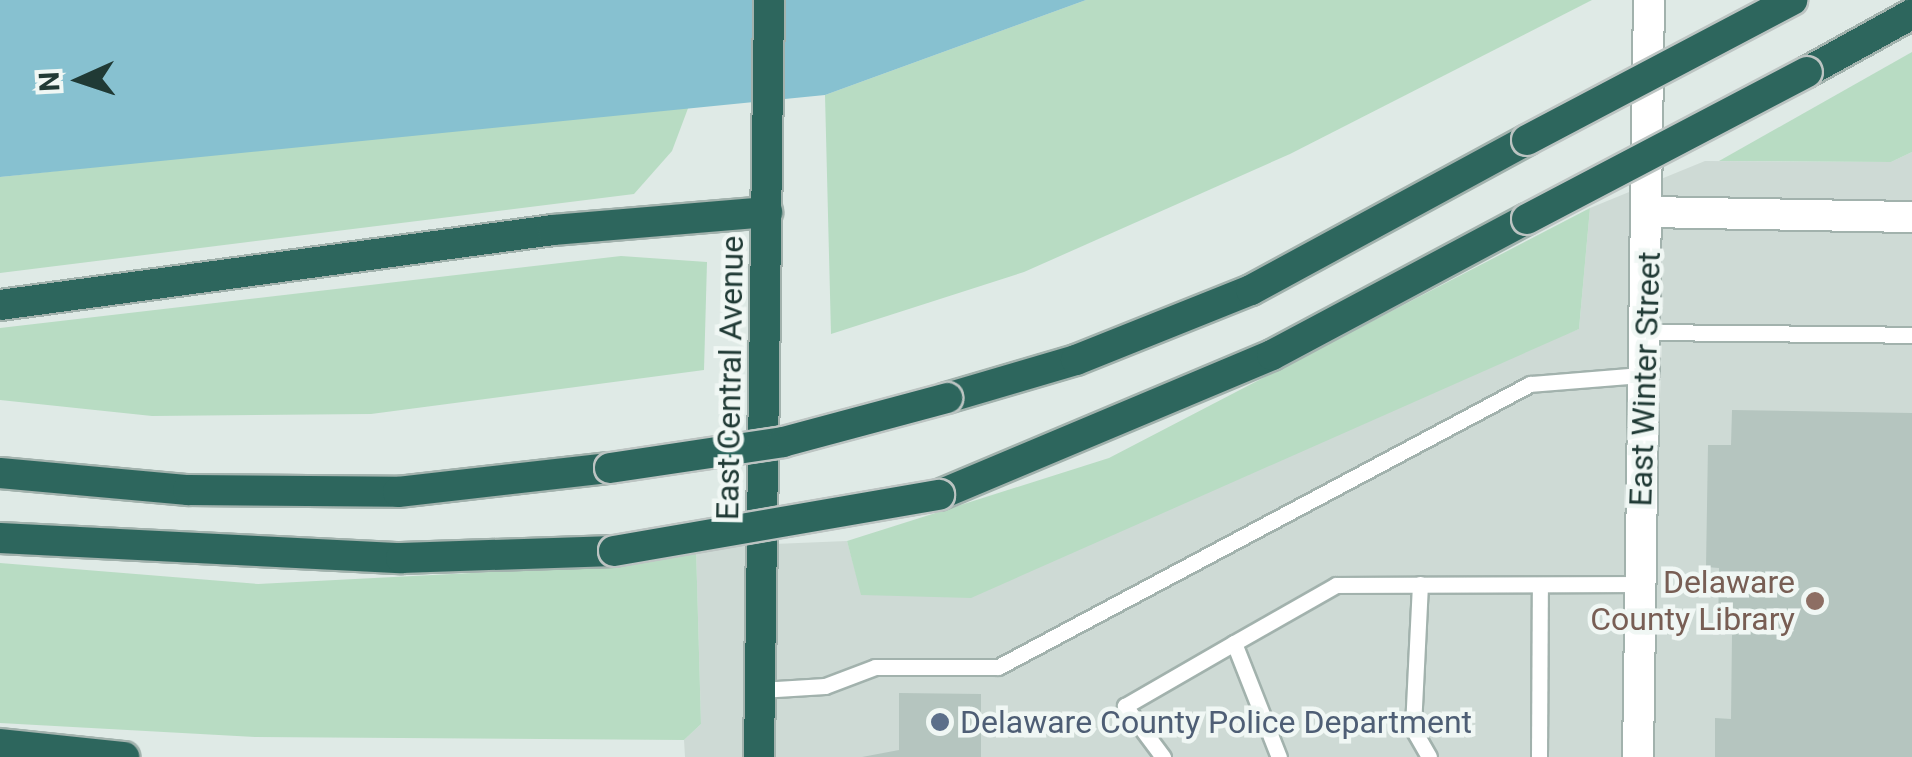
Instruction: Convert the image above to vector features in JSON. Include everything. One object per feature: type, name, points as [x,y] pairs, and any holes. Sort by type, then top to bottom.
[{"type":"highway","name":"East Central Avenue","points":[[759,757],[769,0]]},
{"type":"highway","points":[[0,473],[188,490],[398,492],[610,468],[783,442],[1076,360],[1252,290],[1792,0]]},
{"type":"highway","points":[[0,538],[402,558],[614,551],[939,495],[1272,355],[1912,14]]},
{"type":"highway","points":[[0,304],[553,230],[767,212]]},
{"type":"highway","points":[[0,744],[124,757]]},
{"type":"street","name":"East Winter Street","points":[[1638,757],[1649,212],[1649,0]]},
{"type":"street","points":[[1649,212],[1912,218]]},
{"type":"lane","points":[[1645,332],[1912,335]]},
{"type":"lane","points":[[760,690],[825,686],[875,668],[998,666],[1530,384],[1643,374]]},
{"type":"lane","points":[[1420,584],[1413,728],[1429,757]]},
{"type":"lane","points":[[1163,757],[1125,706],[1336,585],[1640,584]]},
{"type":"lane","points":[[1539,757],[1540,585]]},
{"type":"lane","points":[[1234,643],[1279,757]]},
{"type":"shaded area","points":[[1912,152],[1912,757],[685,757],[684,740],[701,724],[696,547],[847,541],[862,595],[1579,329],[1590,208],[1705,161],[1891,162]]},
{"type":"green space","points":[[1086,0],[1592,0],[1290,154],[1024,272],[831,334],[825,95]]},
{"type":"green space","points":[[1912,52],[1912,152],[1891,162],[1719,161]]},
{"type":"green space","points":[[690,103],[672,151],[634,194],[0,273],[0,177]]},
{"type":"green space","points":[[1590,208],[1579,329],[971,598],[861,595],[847,541],[1109,458]]},
{"type":"green space","points":[[621,256],[707,262],[704,370],[371,414],[152,416],[0,400],[0,328]]},
{"type":"green space","points":[[696,547],[701,724],[684,740],[255,737],[0,723],[0,563],[258,584],[530,570]]},
{"type":"water","points":[[0,0],[1086,0],[825,95],[0,177]]},
{"type":"building","name":"Delaware County Library","points":[[1732,410],[1912,413],[1912,757],[1715,757],[1715,718],[1731,719],[1732,635],[1718,635],[1719,568],[1706,567],[1708,445],[1731,445]]},
{"type":"building","name":"Delaware County Police Department","points":[[899,693],[981,694],[981,757],[862,757],[899,750]]},
{"type":"place","name":"Delaware County Library","points":[[1815,601]]},
{"type":"place","name":"Delaware County Police Department","points":[[940,722]]}]
